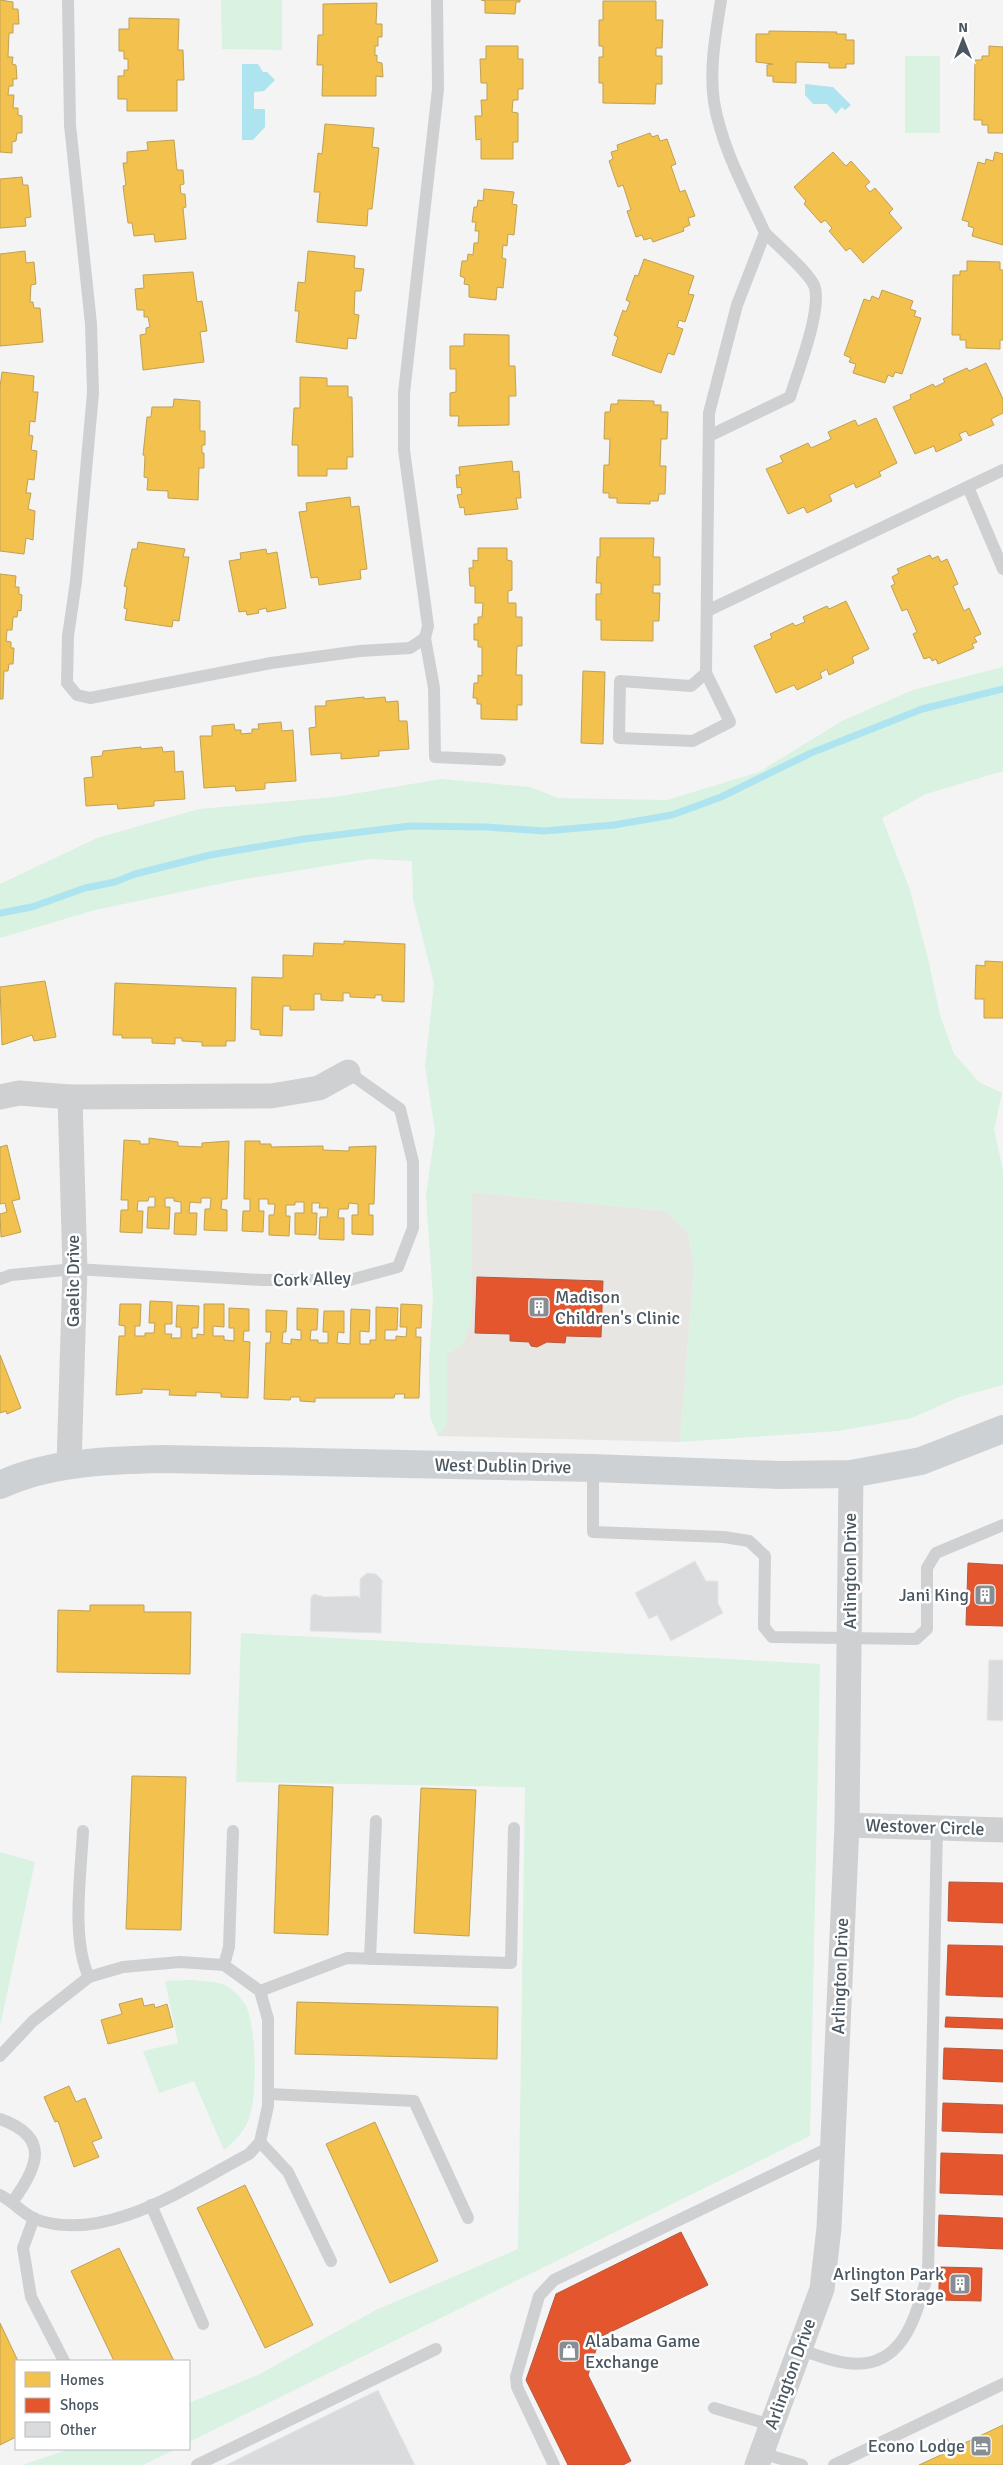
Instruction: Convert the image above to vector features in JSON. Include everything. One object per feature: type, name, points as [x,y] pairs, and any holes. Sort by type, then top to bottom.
[{"type":"street","points":[[0,1097],[19,1093],[70,1097],[271,1096],[319,1088],[348,1072]]},
{"type":"street","name":"Gaelic Drive","points":[[69,1466],[74,1269],[70,1097]]},
{"type":"street","name":"West Dublin Drive","points":[[0,1485],[15,1478],[97,1460],[165,1459],[594,1468],[770,1474],[850,1474],[921,1461],[1003,1429]]},
{"type":"street","name":"Arlington Drive","points":[[759,2459],[798,2349],[822,2289],[829,2228],[847,1825],[850,1474]]},
{"type":"street","name":"Westover Circle","points":[[847,1825],[1003,1830]]},
{"type":"lane","points":[[68,0],[70,125],[91,324],[93,393],[76,581],[68,636],[67,684],[77,695],[90,698],[271,663],[360,651],[410,648],[425,638]]},
{"type":"lane","points":[[437,0],[438,89],[404,393],[404,450],[428,626],[425,638],[434,688],[435,757],[500,760]]},
{"type":"lane","points":[[709,436],[790,397],[815,314],[815,287],[799,266],[765,233],[726,150],[714,102],[713,53],[721,0]]},
{"type":"lane","points":[[706,673],[691,686],[620,681],[619,738],[693,741],[730,722],[706,673],[709,413],[737,305],[765,233]]},
{"type":"lane","points":[[707,611],[1003,470]]},
{"type":"lane","points":[[968,487],[1003,569]]},
{"type":"lane","name":"Cork Alley","points":[[0,1279],[11,1275],[74,1269],[262,1280],[350,1280],[398,1267],[413,1228],[413,1162],[400,1109],[348,1072]]},
{"type":"lane","points":[[594,1468],[594,1532],[724,1536],[748,1541],[765,1556],[764,1626],[772,1638],[916,1638],[927,1629],[927,1568],[936,1553],[1003,1524]]},
{"type":"lane","points":[[370,1959],[376,1821]]},
{"type":"lane","points":[[798,2349],[846,2363],[861,2364],[878,2360],[891,2354],[914,2323],[928,2273],[937,1827]]},
{"type":"lane","points":[[260,1991],[347,1958],[511,1963],[514,1828]]},
{"type":"lane","points":[[83,1831],[79,1942],[82,1962],[89,1977]]},
{"type":"lane","points":[[224,1965],[229,1947],[233,1831]]},
{"type":"lane","points":[[0,2056],[33,2021],[89,1977],[123,1967],[180,1962],[224,1965],[260,1991],[268,2019],[269,2094],[260,2142],[248,2154],[151,2205],[129,2215],[101,2224],[71,2226],[34,2218],[12,2201],[0,2195]]},
{"type":"lane","points":[[269,2094],[414,2101],[468,2218]]},
{"type":"lane","points":[[0,2119],[21,2129],[30,2138],[35,2147],[31,2176],[12,2201]]},
{"type":"lane","points":[[260,2142],[288,2172],[331,2261]]},
{"type":"lane","points":[[554,2465],[517,2387],[516,2377],[539,2296],[546,2287],[554,2280],[833,2146]]},
{"type":"lane","points":[[151,2205],[203,2324]]},
{"type":"lane","points":[[34,2218],[23,2248],[31,2297],[63,2360]]},
{"type":"lane","points":[[197,2465],[436,2349]]},
{"type":"lane","points":[[834,2465],[1003,2384]]},
{"type":"lane","points":[[714,2408],[771,2424]]},
{"type":"lane","points":[[759,2459],[802,2465]]},
{"type":"shaded area","points":[[472,1192],[666,1211],[688,1232],[694,1268],[680,1442],[438,1436],[447,1423],[447,1354],[463,1344],[472,1317]]},
{"type":"green space","points":[[221,0],[282,0],[282,50],[222,49]]},
{"type":"green space","points":[[905,56],[940,56],[940,133],[905,133]]},
{"type":"green space","points":[[1003,667],[1003,771],[926,794],[882,818],[910,890],[940,1015],[954,1054],[979,1082],[1002,1093],[994,1130],[1003,1170],[1003,1385],[959,1397],[912,1418],[838,1431],[680,1442],[694,1268],[688,1232],[666,1211],[472,1192],[472,1317],[463,1344],[447,1354],[447,1424],[438,1436],[430,1417],[429,1361],[433,1298],[426,1196],[435,1131],[425,1066],[434,984],[413,899],[412,861],[369,859],[238,880],[95,910],[0,938],[0,884],[97,838],[199,809],[335,797],[441,779],[530,787],[558,798],[667,800],[759,772],[842,721],[913,690]]},
{"type":"green space","points":[[241,1633],[820,1664],[810,2136],[190,2442],[190,2403],[258,2375],[376,2310],[518,2249],[525,1787],[236,1782]]},
{"type":"green space","points":[[0,1852],[35,1862],[0,2026]]},
{"type":"green space","points":[[192,1980],[213,1982],[228,1987],[244,2002],[251,2022],[255,2082],[251,2111],[244,2129],[224,2150],[194,2081],[159,2093],[143,2051],[178,2043],[165,1981]]},
{"type":"green space","points":[[67,2450],[174,2450],[143,2465],[22,2465]]},
{"type":"water","points":[[242,64],[258,64],[263,72],[267,72],[275,80],[264,91],[254,92],[254,109],[265,109],[265,127],[253,140],[242,140]]},
{"type":"water","points":[[805,84],[833,87],[851,105],[845,110],[842,107],[836,114],[827,104],[813,104],[805,95]]},
{"type":"building: Homes","points":[[0,0],[13,2],[13,9],[18,9],[19,24],[13,24],[13,33],[9,33],[8,57],[13,57],[12,64],[16,65],[17,79],[13,79],[13,86],[9,86],[8,95],[14,95],[13,108],[18,108],[18,115],[22,116],[22,133],[17,133],[16,141],[12,142],[12,153],[0,152]]},
{"type":"building: Homes","points":[[481,0],[520,0],[520,2],[516,2],[515,14],[485,13],[485,1]]},
{"type":"building: Homes","points":[[603,1],[656,1],[656,20],[663,20],[662,48],[656,48],[656,56],[662,56],[662,84],[656,84],[655,104],[603,103],[603,83],[599,83],[599,57],[603,57],[603,46],[599,46],[599,20],[603,20]]},
{"type":"building: Homes","points":[[377,3],[376,24],[382,24],[382,37],[378,37],[378,46],[375,46],[375,56],[377,55],[377,62],[382,63],[383,77],[376,76],[376,96],[322,96],[323,65],[317,65],[318,35],[323,35],[323,4]]},
{"type":"building: Homes","points":[[129,18],[179,19],[178,50],[183,50],[184,80],[177,80],[177,111],[127,111],[127,99],[118,99],[118,76],[124,76],[124,70],[128,70],[128,59],[124,59],[124,51],[119,51],[119,29],[129,29]]},
{"type":"building: Homes","points":[[769,31],[837,32],[836,34],[846,34],[846,40],[854,40],[854,64],[846,64],[846,68],[829,68],[829,63],[796,62],[796,83],[773,82],[773,76],[767,76],[767,65],[773,64],[756,62],[756,34],[769,34]]},
{"type":"building: Homes","points":[[486,46],[518,46],[518,59],[523,59],[523,89],[518,89],[518,100],[513,100],[512,112],[518,113],[518,142],[513,142],[513,159],[481,159],[481,139],[476,140],[475,116],[482,116],[481,100],[487,100],[487,83],[481,83],[480,59],[486,59]]},
{"type":"building: Homes","points":[[989,46],[1003,47],[1003,133],[988,133],[988,125],[982,125],[982,120],[974,120],[975,60],[982,60],[982,56],[989,56]]},
{"type":"building: Homes","points":[[325,124],[374,128],[372,147],[379,148],[372,209],[368,209],[367,226],[317,222],[320,192],[314,192],[318,153],[322,154]]},
{"type":"building: Homes","points":[[650,133],[652,137],[658,135],[660,141],[667,139],[676,164],[671,166],[680,192],[685,190],[695,216],[688,218],[690,225],[683,228],[684,231],[653,242],[651,238],[644,240],[642,235],[636,237],[627,211],[631,210],[623,185],[618,187],[609,161],[613,159],[611,152],[618,150],[617,145]]},
{"type":"building: Homes","points":[[174,140],[177,170],[183,170],[184,184],[180,185],[181,194],[185,194],[186,207],[183,208],[186,239],[155,242],[154,234],[134,236],[132,223],[128,223],[123,186],[126,185],[123,163],[127,163],[127,152],[148,150],[147,142]]},
{"type":"building: Homes","points":[[833,152],[846,166],[851,161],[870,182],[865,186],[870,192],[875,188],[893,209],[889,213],[902,228],[863,263],[850,248],[846,251],[829,231],[832,228],[825,220],[821,223],[804,204],[806,201],[794,187]]},
{"type":"building: Homes","points":[[995,152],[1003,154],[1003,245],[972,236],[974,228],[968,226],[969,222],[962,220],[978,162],[985,164],[986,159],[993,161]]},
{"type":"building: Homes","points":[[22,177],[23,185],[28,185],[31,217],[25,218],[26,226],[0,228],[0,179]]},
{"type":"building: Homes","points":[[484,189],[514,192],[512,204],[517,205],[514,235],[508,234],[507,246],[503,245],[502,258],[506,259],[503,288],[497,287],[496,300],[469,297],[469,285],[464,284],[465,278],[460,276],[462,261],[467,261],[468,254],[473,255],[474,243],[478,243],[479,231],[475,231],[476,222],[472,222],[474,207],[477,207],[478,200],[483,201]]},
{"type":"building: Homes","points":[[25,251],[26,263],[34,262],[36,284],[31,285],[30,302],[33,302],[34,308],[40,308],[43,342],[0,346],[0,254]]},
{"type":"building: Homes","points":[[308,251],[355,256],[354,268],[364,269],[361,291],[355,291],[354,314],[359,315],[356,339],[348,338],[347,349],[296,342],[299,311],[295,311],[298,282],[305,283]]},
{"type":"building: Homes","points":[[644,259],[694,276],[688,294],[694,295],[685,322],[679,320],[677,327],[683,329],[674,355],[668,353],[661,373],[612,355],[618,337],[614,335],[623,310],[626,312],[630,302],[626,300],[635,275],[638,276]]},
{"type":"building: Homes","points":[[967,261],[1000,262],[1000,270],[1003,270],[1003,340],[1000,340],[1000,349],[966,348],[966,340],[960,340],[960,335],[952,335],[953,275],[960,275],[960,271],[967,271]]},
{"type":"building: Homes","points":[[193,272],[197,302],[202,301],[207,331],[200,332],[204,362],[143,370],[140,335],[146,334],[146,328],[150,327],[148,317],[144,317],[144,310],[137,310],[135,289],[144,288],[143,275]]},
{"type":"building: Homes","points":[[882,290],[913,301],[910,309],[916,311],[914,316],[921,318],[902,374],[895,372],[893,377],[888,375],[885,383],[853,373],[856,364],[849,362],[851,358],[844,355],[864,299],[870,301],[872,296],[879,299]]},
{"type":"building: Homes","points":[[464,334],[509,335],[509,366],[515,366],[516,396],[509,396],[509,425],[458,426],[459,416],[450,416],[450,393],[456,392],[456,369],[450,369],[450,346],[464,346]]},
{"type":"building: Homes","points":[[986,363],[1003,399],[1003,413],[991,419],[994,425],[969,436],[966,431],[959,434],[962,440],[936,452],[934,446],[915,454],[893,407],[911,399],[910,395],[933,384],[935,387],[945,382],[943,379],[967,368],[969,371]]},
{"type":"building: Homes","points":[[2,372],[34,376],[33,392],[38,392],[35,422],[30,421],[29,435],[33,436],[31,450],[37,451],[34,480],[28,479],[26,493],[31,493],[28,509],[35,511],[33,540],[26,538],[24,554],[0,551],[0,387]]},
{"type":"building: Homes","points":[[300,377],[327,378],[327,386],[348,386],[348,397],[352,397],[353,457],[347,457],[347,469],[327,469],[327,476],[298,476],[298,445],[292,445],[294,408],[300,408]]},
{"type":"building: Homes","points":[[174,399],[200,401],[200,431],[205,431],[205,445],[202,445],[204,468],[199,468],[198,500],[168,498],[168,491],[147,490],[148,478],[144,477],[145,456],[143,455],[147,417],[151,417],[152,407],[173,407]]},
{"type":"building: Homes","points":[[618,400],[654,401],[654,405],[661,405],[661,412],[668,412],[667,439],[661,439],[660,466],[666,466],[665,494],[659,494],[658,501],[650,501],[650,504],[617,503],[617,498],[609,498],[609,493],[603,493],[604,465],[609,465],[610,439],[604,439],[605,412],[610,412],[611,404],[618,404]]},
{"type":"building: Homes","points":[[876,418],[897,463],[879,472],[881,476],[856,488],[854,483],[829,495],[832,501],[807,513],[804,507],[788,514],[766,469],[783,462],[780,456],[808,443],[811,448],[831,439],[828,432],[855,420],[858,426]]},
{"type":"building: Homes","points":[[512,461],[513,472],[519,471],[521,498],[516,498],[518,509],[465,515],[464,507],[460,508],[457,495],[462,494],[461,487],[457,488],[456,475],[460,475],[459,467]]},
{"type":"building: Homes","points":[[350,497],[351,507],[359,506],[367,569],[360,570],[361,579],[319,585],[318,577],[311,578],[299,512],[307,511],[306,503]]},
{"type":"building: Homes","points":[[600,538],[654,538],[653,557],[660,557],[660,585],[653,585],[653,593],[660,593],[659,621],[653,621],[653,641],[601,640],[601,620],[596,620],[596,594],[601,594],[601,583],[596,583],[597,557],[600,557]]},
{"type":"building: Homes","points":[[138,542],[185,549],[183,557],[189,557],[179,621],[173,620],[172,627],[125,620],[127,609],[124,608],[127,587],[124,586],[132,549],[137,549]]},
{"type":"building: Homes","points":[[478,548],[507,548],[507,560],[512,561],[512,590],[508,591],[508,603],[516,603],[516,617],[522,617],[522,646],[517,646],[516,675],[522,675],[522,705],[517,705],[517,720],[481,719],[481,704],[477,704],[477,698],[473,698],[474,683],[478,683],[478,675],[482,676],[482,647],[478,647],[478,640],[474,640],[474,624],[478,624],[478,617],[482,617],[483,603],[475,603],[475,586],[470,586],[469,568],[473,568],[473,560],[478,561]]},
{"type":"building: Homes","points":[[266,549],[267,554],[277,552],[286,608],[267,612],[266,608],[258,610],[259,613],[247,615],[246,611],[239,612],[229,561],[241,559],[240,553]]},
{"type":"building: Homes","points":[[930,555],[932,559],[938,556],[941,562],[947,559],[958,584],[953,586],[964,611],[969,608],[981,634],[974,637],[977,642],[972,644],[974,648],[938,664],[936,659],[932,661],[930,657],[924,659],[913,634],[917,632],[907,609],[902,611],[891,586],[895,584],[892,577],[899,573],[897,569]]},
{"type":"building: Homes","points":[[0,574],[16,576],[15,587],[19,587],[19,594],[22,595],[21,611],[18,610],[17,617],[13,617],[12,630],[7,630],[6,641],[11,642],[11,648],[14,648],[13,664],[9,664],[8,671],[4,671],[3,699],[0,699]]},
{"type":"building: Homes","points":[[846,601],[869,649],[852,657],[854,663],[829,675],[827,669],[820,673],[822,678],[797,690],[794,685],[776,693],[754,646],[772,638],[770,634],[793,623],[795,626],[805,622],[803,617],[827,606],[829,609]]},
{"type":"building: Homes","points":[[583,671],[605,672],[603,744],[581,743]]},
{"type":"building: Homes","points":[[364,697],[364,699],[385,697],[386,702],[398,701],[399,721],[407,721],[409,749],[379,751],[379,756],[341,759],[341,753],[311,755],[309,728],[316,727],[315,706],[326,706],[326,701]]},
{"type":"building: Homes","points":[[281,722],[282,731],[293,730],[296,781],[265,783],[265,789],[236,791],[235,786],[204,788],[200,736],[212,736],[212,726],[234,724],[235,730],[241,730],[241,734],[252,733],[252,729],[259,729],[258,724]]},
{"type":"building: Homes","points":[[141,747],[141,749],[162,747],[163,752],[174,751],[175,772],[183,771],[185,799],[154,801],[154,806],[118,809],[117,804],[86,806],[84,778],[93,777],[91,757],[102,756],[103,751]]},
{"type":"building: Homes","points":[[344,941],[405,944],[404,1002],[382,1001],[382,995],[375,995],[375,998],[350,997],[350,993],[343,993],[343,1001],[321,1000],[321,994],[314,994],[314,1010],[290,1010],[290,1006],[283,1006],[282,1036],[260,1035],[260,1030],[251,1029],[252,977],[283,978],[283,955],[313,956],[314,943],[344,944]]},
{"type":"building: Homes","points":[[985,961],[1003,962],[1003,1018],[984,1018],[984,999],[975,999],[976,965],[985,966]]},
{"type":"building: Homes","points":[[45,981],[56,1037],[34,1041],[32,1035],[2,1045],[0,987]]},
{"type":"building: Homes","points":[[115,983],[236,988],[235,1041],[226,1041],[226,1046],[202,1046],[202,1042],[182,1041],[182,1038],[175,1038],[175,1044],[152,1043],[152,1038],[122,1038],[122,1035],[113,1035]]},
{"type":"building: Homes","points":[[149,1138],[178,1142],[178,1146],[202,1147],[202,1143],[229,1141],[227,1199],[222,1199],[221,1209],[227,1210],[227,1231],[204,1230],[205,1209],[210,1209],[211,1198],[201,1198],[201,1203],[190,1202],[189,1213],[197,1213],[196,1235],[174,1234],[175,1213],[181,1213],[181,1202],[174,1201],[174,1198],[165,1198],[165,1207],[170,1207],[169,1229],[147,1228],[148,1207],[155,1207],[155,1197],[149,1197],[148,1201],[138,1201],[137,1211],[143,1211],[142,1233],[120,1232],[121,1210],[128,1210],[128,1200],[121,1200],[124,1140],[140,1141],[140,1144],[149,1144]]},
{"type":"building: Homes","points":[[245,1141],[260,1141],[260,1144],[271,1144],[271,1147],[323,1146],[323,1150],[349,1151],[349,1147],[376,1146],[374,1204],[369,1204],[369,1215],[373,1215],[373,1235],[352,1234],[352,1215],[358,1215],[358,1204],[349,1203],[348,1209],[339,1209],[338,1218],[344,1218],[344,1240],[319,1239],[320,1217],[327,1217],[328,1208],[319,1208],[320,1203],[312,1203],[312,1213],[317,1213],[316,1235],[295,1234],[295,1213],[304,1213],[304,1202],[295,1202],[295,1205],[286,1205],[286,1216],[290,1216],[289,1236],[269,1235],[269,1215],[274,1215],[275,1204],[268,1204],[268,1199],[259,1199],[259,1211],[264,1211],[263,1232],[242,1231],[243,1211],[250,1211],[250,1199],[244,1199]]},
{"type":"building: Homes","points":[[7,1145],[20,1199],[12,1201],[21,1232],[1,1237],[0,1214],[7,1212],[5,1203],[0,1204],[0,1147]]},
{"type":"building: Homes","points":[[150,1301],[172,1302],[172,1324],[165,1324],[165,1334],[172,1334],[171,1338],[181,1338],[181,1327],[176,1327],[177,1305],[199,1306],[198,1328],[192,1328],[192,1338],[197,1338],[197,1334],[204,1335],[204,1304],[224,1304],[224,1327],[213,1326],[213,1336],[224,1336],[224,1340],[234,1341],[234,1328],[229,1328],[229,1308],[249,1309],[249,1331],[244,1331],[243,1341],[250,1342],[248,1398],[221,1397],[221,1393],[196,1392],[196,1396],[169,1395],[170,1390],[142,1389],[142,1393],[116,1395],[119,1336],[125,1336],[125,1326],[119,1325],[120,1304],[141,1304],[140,1326],[135,1326],[135,1336],[145,1336],[145,1333],[154,1333],[155,1323],[149,1323]]},
{"type":"building: Homes","points":[[401,1304],[422,1305],[421,1328],[416,1328],[416,1337],[421,1337],[419,1398],[404,1398],[405,1394],[395,1394],[394,1398],[315,1398],[315,1402],[300,1401],[300,1397],[291,1397],[290,1400],[264,1399],[266,1343],[270,1343],[271,1332],[266,1332],[266,1310],[287,1311],[286,1332],[283,1332],[282,1343],[291,1344],[291,1339],[301,1340],[301,1330],[297,1330],[297,1308],[318,1309],[317,1330],[311,1330],[310,1340],[318,1340],[318,1343],[328,1343],[328,1332],[323,1332],[324,1311],[344,1311],[344,1333],[338,1332],[337,1343],[350,1344],[351,1309],[370,1310],[369,1332],[360,1331],[360,1344],[370,1344],[370,1340],[376,1340],[376,1307],[398,1308],[397,1330],[385,1330],[385,1340],[396,1340],[396,1336],[406,1337],[407,1327],[400,1327]]},
{"type":"building: Homes","points":[[0,1355],[21,1408],[7,1414],[6,1411],[0,1413]]},
{"type":"building: Homes","points":[[90,1605],[144,1605],[144,1612],[191,1612],[190,1674],[57,1672],[58,1610],[90,1611]]},
{"type":"building: Homes","points":[[132,1776],[186,1777],[181,1930],[126,1929]]},
{"type":"building: Homes","points":[[279,1785],[333,1787],[328,1935],[274,1933]]},
{"type":"building: Homes","points":[[421,1788],[476,1790],[469,1936],[414,1933]]},
{"type":"building: Homes","points":[[142,1998],[144,2006],[154,2004],[155,2008],[167,2004],[173,2027],[108,2044],[101,2020],[122,2014],[119,2004]]},
{"type":"building: Homes","points":[[297,2002],[498,2007],[497,2059],[295,2054]]},
{"type":"building: Homes","points":[[69,2086],[76,2102],[85,2098],[102,2138],[92,2142],[99,2157],[74,2167],[58,2121],[55,2122],[44,2097]]},
{"type":"building: Homes","points":[[375,2122],[438,2261],[390,2283],[326,2144]]},
{"type":"building: Homes","points":[[245,2185],[313,2325],[265,2348],[197,2208]]},
{"type":"building: Homes","points":[[119,2248],[174,2360],[114,2360],[71,2271]]},
{"type":"building: Homes","points":[[0,2323],[18,2360],[15,2360],[15,2438],[0,2445]]},
{"type":"building: Homes","name":"Econo Lodge","points":[[1003,2425],[1003,2465],[919,2465],[943,2454],[938,2443],[947,2438],[952,2449]]},
{"type":"building: Shops","name":"Madison Children's Clinic","points":[[477,1277],[603,1281],[601,1337],[566,1336],[565,1343],[547,1342],[537,1347],[531,1346],[529,1342],[510,1341],[510,1334],[475,1333]]},
{"type":"building: Shops","name":"Jani King","points":[[968,1563],[1003,1565],[1003,1626],[966,1625]]},
{"type":"building: Shops","points":[[949,1882],[1003,1883],[1003,1923],[948,1921]]},
{"type":"building: Shops","points":[[948,1945],[1003,1946],[1003,1997],[946,1995]]},
{"type":"building: Shops","points":[[946,2017],[1003,2019],[1003,2029],[945,2027]]},
{"type":"building: Shops","points":[[944,2048],[1003,2050],[1003,2082],[943,2079]]},
{"type":"building: Shops","points":[[943,2103],[1003,2105],[1003,2133],[942,2131]]},
{"type":"building: Shops","points":[[941,2153],[1003,2155],[1003,2195],[940,2193]]},
{"type":"building: Shops","points":[[939,2215],[1003,2218],[1003,2249],[938,2246]]},
{"type":"building: Shops","points":[[681,2232],[708,2285],[600,2337],[588,2375],[631,2461],[623,2465],[568,2465],[526,2380],[556,2294]]},
{"type":"building: Shops","name":"Arlington Park Self Storage","points":[[939,2267],[982,2268],[981,2301],[939,2300]]},
{"type":"building: Other","points":[[695,1561],[706,1581],[718,1581],[718,1603],[723,1613],[671,1641],[657,1615],[649,1619],[635,1593]]},
{"type":"building: Other","points":[[367,1573],[376,1574],[382,1580],[381,1633],[310,1631],[311,1597],[314,1594],[325,1597],[357,1596],[360,1598],[360,1579]]},
{"type":"building: Other","points":[[989,1660],[1003,1660],[1003,1721],[987,1720]]},
{"type":"building: Other","points":[[378,2390],[415,2465],[226,2465]]},
{"type":"waterway","points":[[0,913],[32,907],[85,888],[115,882],[135,874],[210,855],[304,839],[410,826],[486,827],[544,831],[614,825],[672,815],[721,797],[811,753],[922,709],[1003,689]]},
{"type":"place","name":"Madison Children's Clinic","points":[[539,1307]]},
{"type":"place","name":"Jani King","points":[[985,1595]]},
{"type":"place","name":"Arlington Park Self Storage","points":[[960,2284]]},
{"type":"place","name":"Alabama Game Exchange","points":[[569,2351]]},
{"type":"place","name":"Econo Lodge","points":[[981,2446]]}]
